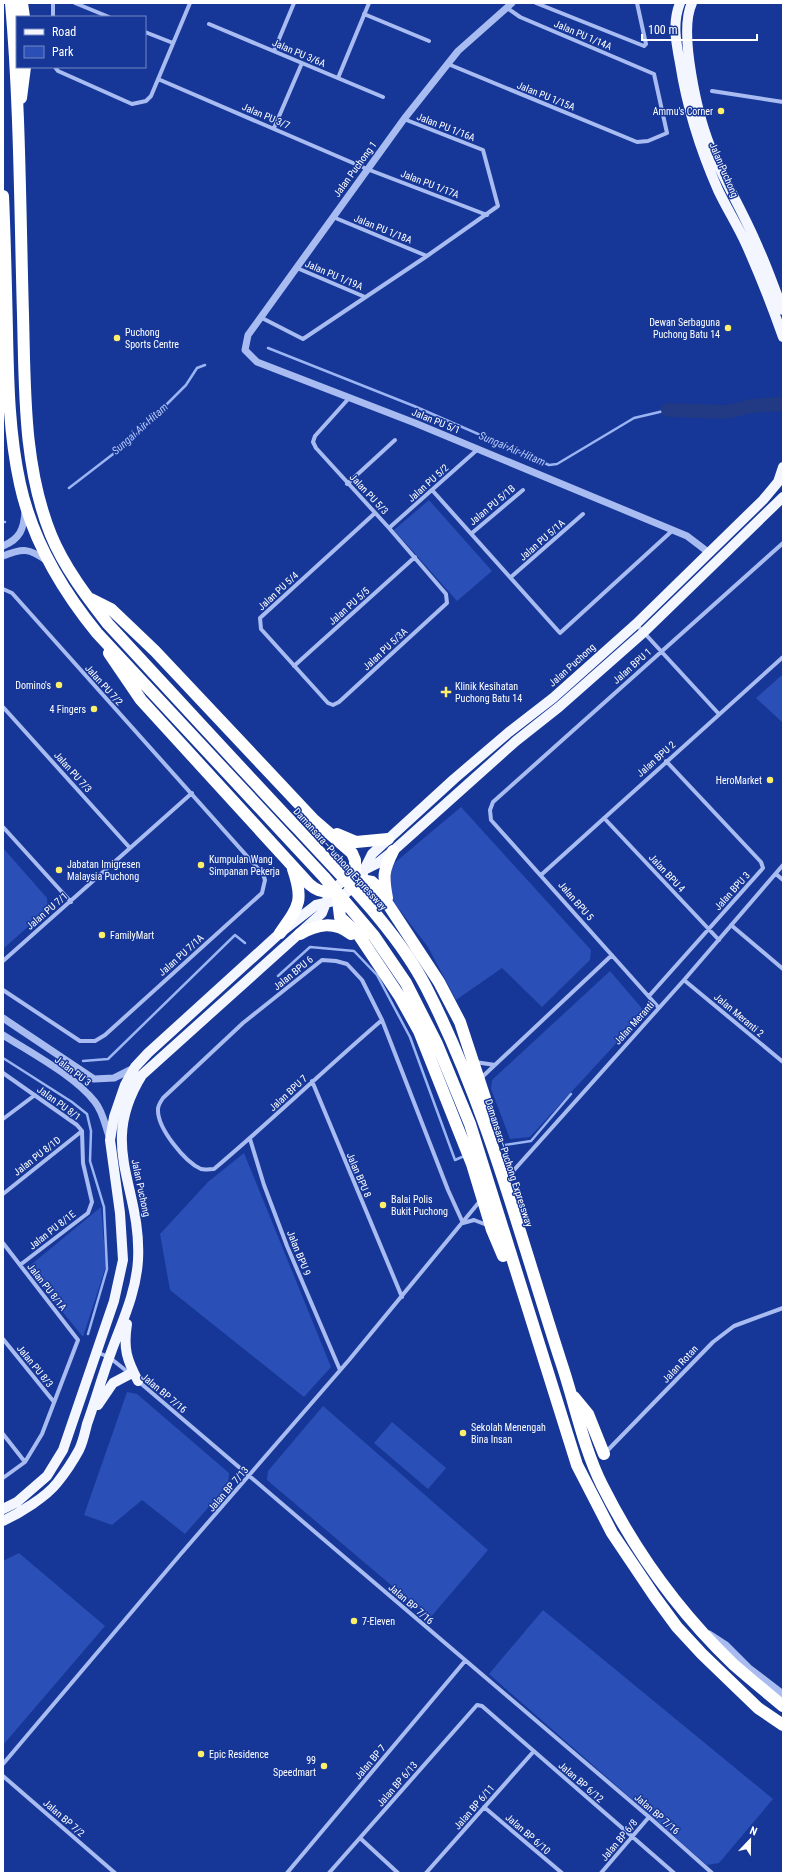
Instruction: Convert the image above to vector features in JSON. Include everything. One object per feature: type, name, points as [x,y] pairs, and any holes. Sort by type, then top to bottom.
[{"type":"highway","name":"Damansara–Puchong Expressway","points":[[11,3],[17,127],[25,383],[29,442],[37,490],[51,535],[88,597],[108,624],[334,868],[391,934],[424,984],[452,1042],[489,1132],[503,1182],[573,1397],[586,1446],[602,1484],[654,1572],[683,1609],[733,1663],[783,1706]]},
{"type":"highway","points":[[22,3],[24,16]]},
{"type":"highway","points":[[17,127],[25,68]]},
{"type":"highway","points":[[3,196],[8,374],[13,436],[20,484],[38,538],[50,564],[73,602],[97,633],[324,878],[374,936],[406,982],[437,1044],[470,1124],[577,1465],[612,1533],[677,1627],[702,1654],[758,1708],[783,1726]]},
{"type":"highway","points":[[88,597],[111,609],[155,651],[314,820],[352,853],[360,873],[376,886],[388,903],[439,982],[460,1022],[485,1098],[489,1132]]},
{"type":"highway","points":[[97,633],[119,670],[141,700],[290,862],[316,889],[331,898],[340,917],[358,934],[400,997],[418,1032],[453,1114],[483,1198],[492,1230],[529,1316]]},
{"type":"highway","points":[[314,820],[341,837],[356,842],[388,839]]},
{"type":"highway","points":[[388,903],[383,878],[385,868],[393,851]]},
{"type":"highway","points":[[280,933],[293,914],[298,901],[300,889],[290,862]]},
{"type":"highway","points":[[300,934],[314,927],[328,925],[338,926],[367,948]]},
{"type":"highway","points":[[573,1397],[580,1403],[588,1414],[604,1454]]},
{"type":"main road","name":"Jalan Puchong","points":[[680,3],[675,24],[676,41],[689,112],[700,147],[716,185],[746,244],[767,292],[783,338]]},
{"type":"main road","name":"Jalan Puchong","points":[[692,3],[688,12],[686,27],[692,78],[710,145],[757,244],[783,310]]},
{"type":"main road","name":"Jalan Puchong","points":[[360,873],[372,854],[454,779],[509,732],[553,698],[636,624],[708,552],[763,500],[778,482],[783,467]]},
{"type":"main road","name":"Jalan Puchong","points":[[3,1509],[17,1502],[47,1476],[63,1450],[114,1301],[123,1260],[120,1213],[110,1140],[119,1100],[135,1067],[148,1053],[280,933],[316,905],[331,898],[360,873],[378,863],[393,851],[516,741],[559,707],[644,632],[783,497]]},
{"type":"main road","name":"Jalan Puchong","points":[[3,1521],[22,1512],[56,1484],[79,1449],[109,1357],[124,1322],[133,1289],[138,1260],[137,1228],[122,1157],[121,1139],[126,1104],[142,1075],[300,934],[322,913],[331,898]]},
{"type":"main road","points":[[85,1431],[103,1396],[113,1383],[134,1378],[127,1359],[125,1335],[133,1289]]},
{"type":"street","points":[[53,3],[53,16]]},
{"type":"street","points":[[75,3],[107,16]]},
{"type":"street","points":[[56,68],[58,71],[132,104],[146,101],[151,96],[190,3]]},
{"type":"street","points":[[274,51],[294,3]]},
{"type":"street","points":[[338,78],[369,3]]},
{"type":"street","points":[[536,3],[644,46],[646,44],[637,3]]},
{"type":"street","name":"Jalan Puchong 1","points":[[257,362],[246,350],[248,335],[262,318],[367,168],[458,51],[510,6]]},
{"type":"street","name":"Jalan PU 1/14A","points":[[510,6],[520,17],[654,74],[667,133],[648,142],[637,142]]},
{"type":"street","points":[[364,14],[429,41]]},
{"type":"street","name":"Jalan PU 3/6A","points":[[209,24],[383,97]]},
{"type":"street","points":[[146,32],[173,43]]},
{"type":"street","points":[[274,128],[302,63]]},
{"type":"street","name":"Jalan PU 1/15A","points":[[448,64],[637,142]]},
{"type":"street","name":"Jalan PU 3/7","points":[[158,79],[367,168]]},
{"type":"street","points":[[712,91],[783,102]]},
{"type":"street","name":"Jalan PU 1/16A","points":[[404,119],[482,150],[498,206],[487,215]]},
{"type":"street","name":"Jalan PU 1/17A","points":[[367,168],[487,215]]},
{"type":"street","points":[[262,318],[303,339],[487,215]]},
{"type":"street","name":"Jalan PU 1/18A","points":[[333,217],[427,256]]},
{"type":"street","name":"Jalan PU 1/19A","points":[[297,268],[365,297]]},
{"type":"street","name":"Jalan PU 5/1","points":[[257,362],[350,397],[673,530],[687,536],[708,552]]},
{"type":"street","name":"Jalan PU 5/3","points":[[350,397],[314,436],[313,442],[316,448],[347,484],[415,557],[446,594],[448,603]]},
{"type":"street","points":[[347,484],[395,440]]},
{"type":"street","name":"Jalan PU 5/2","points":[[389,528],[478,449]]},
{"type":"street","points":[[432,490],[560,633],[673,530]]},
{"type":"street","name":"Jalan PU 5/1B","points":[[472,533],[523,490]]},
{"type":"street","points":[[3,546],[18,537],[21,533],[24,526],[25,501]]},
{"type":"street","name":"Jalan PU 5/4","points":[[333,705],[328,703],[261,629],[260,618],[375,513]]},
{"type":"street","name":"Jalan PU 5/1A","points":[[511,577],[583,514]]},
{"type":"street","name":"Jalan BPU 1","points":[[493,802],[783,543]]},
{"type":"street","points":[[3,556],[18,550],[30,550],[50,564]]},
{"type":"street","name":"Jalan PU 5/5","points":[[294,666],[415,557]]},
{"type":"street","name":"Jalan PU 7/2","points":[[3,589],[12,593],[192,794]]},
{"type":"street","name":"Jalan PU 5/3A","points":[[333,705],[339,702],[448,603]]},
{"type":"street","points":[[636,624],[718,713]]},
{"type":"street","name":"Jalan BPU 2","points":[[541,874],[718,713],[783,657]]},
{"type":"street","name":"Jalan PU 7/3","points":[[3,707],[130,848]]},
{"type":"street","name":"Jalan BPU 3","points":[[649,996],[763,868],[762,862],[666,761]]},
{"type":"street","name":"Jalan PU 7/1","points":[[3,961],[192,794]]},
{"type":"street","name":"Jalan PU 7/1A","points":[[3,990],[80,1041],[95,1041],[105,1035],[262,893],[265,880],[263,874],[192,794]]},
{"type":"street","name":"Jalan BPU 5","points":[[493,802],[490,810],[491,820],[541,874],[659,1008]]},
{"type":"street","name":"Jalan BPU 4","points":[[604,818],[719,940]]},
{"type":"street","points":[[3,827],[70,902]]},
{"type":"street","name":"Jalan Meranti","points":[[503,1182],[684,980],[783,865]]},
{"type":"street","points":[[776,874],[783,880]]},
{"type":"street","points":[[732,925],[783,969]]},
{"type":"street","points":[[479,1081],[494,1065],[612,955]]},
{"type":"street","name":"Jalan BPU 6","points":[[202,1169],[185,1157],[169,1138],[160,1124],[158,1109],[163,1098],[243,1024],[322,960],[336,961],[347,964],[362,980],[382,1020],[448,1190],[463,1223]]},
{"type":"street","name":"Jalan Meranti 2","points":[[684,980],[783,1062]]},
{"type":"street","name":"Jalan PU 3","points":[[3,1018],[94,1079],[114,1078],[135,1067]]},
{"type":"street","name":"Jalan BPU 7","points":[[202,1169],[214,1169],[250,1139],[312,1081],[382,1020]]},
{"type":"street","name":"Jalan PU 3","points":[[3,1034],[74,1082],[87,1094],[102,1115],[110,1140]]},
{"type":"street","points":[[472,1058],[494,1065]]},
{"type":"street","name":"Jalan PU 8/1","points":[[3,1073],[77,1125],[82,1131],[83,1163],[92,1202],[91,1207]]},
{"type":"street","name":"Jalan BPU 8","points":[[312,1081],[402,1297]]},
{"type":"street","points":[[3,1119],[35,1095]]},
{"type":"street","name":"Jalan PU 8/1D","points":[[3,1194],[82,1131]]},
{"type":"street","name":"Jalan BPU 9","points":[[250,1139],[264,1185],[287,1246],[340,1370]]},
{"type":"street","name":"Jalan BP 7/13","points":[[3,1764],[179,1556],[250,1476],[402,1297],[476,1209],[483,1198]]},
{"type":"street","name":"Jalan PU 8/1E","points":[[20,1265],[88,1213],[91,1207]]},
{"type":"street","points":[[463,1223],[474,1220],[480,1221],[492,1230]]},
{"type":"street","name":"Jalan PU 8/1A","points":[[3,1243],[78,1340],[54,1402]]},
{"type":"street","name":"Jalan Rotan","points":[[604,1454],[713,1342],[734,1326],[783,1308]]},
{"type":"street","name":"Jalan PU 8/3","points":[[3,1339],[54,1402]]},
{"type":"street","name":"Jalan BP 7/16","points":[[96,1352],[109,1357],[250,1476],[649,1817],[712,1873]]},
{"type":"street","points":[[3,1478],[25,1462],[42,1434],[54,1402]]},
{"type":"street","points":[[3,1434],[25,1462]]},
{"type":"street","points":[[701,1628],[726,1645],[749,1668],[783,1694]]},
{"type":"street","name":"Jalan BP 7","points":[[287,1873],[465,1661]]},
{"type":"street","name":"Jalan BP 6/12","points":[[477,1705],[482,1706],[674,1873]]},
{"type":"street","name":"Jalan BP 6/13","points":[[329,1873],[477,1705]]},
{"type":"street","name":"Jalan BP 6/11","points":[[426,1873],[534,1751]]},
{"type":"street","name":"Jalan BP 7/2","points":[[3,1776],[115,1873]]},
{"type":"street","name":"Jalan BP 6/10","points":[[484,1807],[562,1873]]},
{"type":"street","name":"Jalan BP 6/8","points":[[601,1873],[649,1817]]},
{"type":"street","points":[[360,1838],[398,1873]]},
{"type":"green space","points":[[429,500],[492,571],[457,601],[394,530]]},
{"type":"green space","points":[[783,674],[783,723],[756,698]]},
{"type":"green space","points":[[461,807],[591,950],[590,960],[542,1007],[502,968],[456,1000],[428,947],[395,904],[389,888],[392,865]]},
{"type":"green space","points":[[3,848],[47,898],[48,909],[3,949]]},
{"type":"green space","points":[[610,971],[645,1012],[530,1137],[510,1139],[491,1089],[492,1080]]},
{"type":"green space","points":[[244,1153],[331,1367],[304,1397],[170,1290],[160,1234],[208,1182]]},
{"type":"green space","points":[[101,1207],[106,1266],[83,1337],[27,1268]]},
{"type":"green space","points":[[127,1392],[137,1394],[229,1473],[228,1485],[185,1534],[142,1500],[112,1525],[84,1515]]},
{"type":"green space","points":[[323,1406],[488,1550],[430,1618],[267,1480],[268,1471]]},
{"type":"green space","points":[[392,1422],[446,1468],[428,1489],[374,1443]]},
{"type":"green space","points":[[19,1553],[105,1626],[3,1745],[3,1561]]},
{"type":"green space","points":[[543,1610],[773,1799],[719,1863],[707,1865],[489,1674]]},
{"type":"waterway","name":"Sungai Air Hitam","points":[[268,348],[414,406],[549,465],[557,464],[634,418],[668,410]]},
{"type":"waterway","name":"Sungai Air Hitam","points":[[69,488],[130,441],[186,385],[197,368],[205,365]]},
{"type":"waterway","name":"Sungai Air Hitam","points":[[668,410],[727,412],[751,406],[783,404]]},
{"type":"waterway","points":[[83,1061],[108,1059],[235,935],[245,943]]},
{"type":"waterway","points":[[278,976],[310,947],[354,951],[377,975],[410,1037],[455,1160],[462,1157]]},
{"type":"waterway","points":[[3,1058],[72,1102],[87,1114],[91,1131],[90,1161],[104,1207],[107,1269],[88,1334]]},
{"type":"waterway","points":[[505,1145],[531,1141],[571,1094]]},
{"type":"place","name":"Ammu's Corner","points":[[721,111]]},
{"type":"place","name":"Dewan Serbaguna Puchong Batu 14","points":[[728,328]]},
{"type":"place","name":"Puchong Sports Centre","points":[[117,338]]},
{"type":"place","name":"Domino's","points":[[59,685]]},
{"type":"place","name":"Klinik Kesihatan Puchong Batu 14","points":[[446,692]]},
{"type":"place","name":"4 Fingers","points":[[94,709]]},
{"type":"place","name":"HeroMarket","points":[[770,780]]},
{"type":"place","name":"Kumpulan Wang Simpanan Pekerja","points":[[201,865]]},
{"type":"place","name":"Jabatan Imigresen Malaysia Puchong","points":[[59,870]]},
{"type":"place","name":"FamilyMart","points":[[102,935]]},
{"type":"place","name":"Balai Polis Bukit Puchong","points":[[383,1205]]},
{"type":"place","name":"Sekolah Menengah Bina Insan","points":[[463,1433]]},
{"type":"place","name":"7-Eleven","points":[[354,1621]]},
{"type":"place","name":"Epic Residence","points":[[201,1754]]},
{"type":"place","name":"99 Speedmart","points":[[324,1766]]}]
